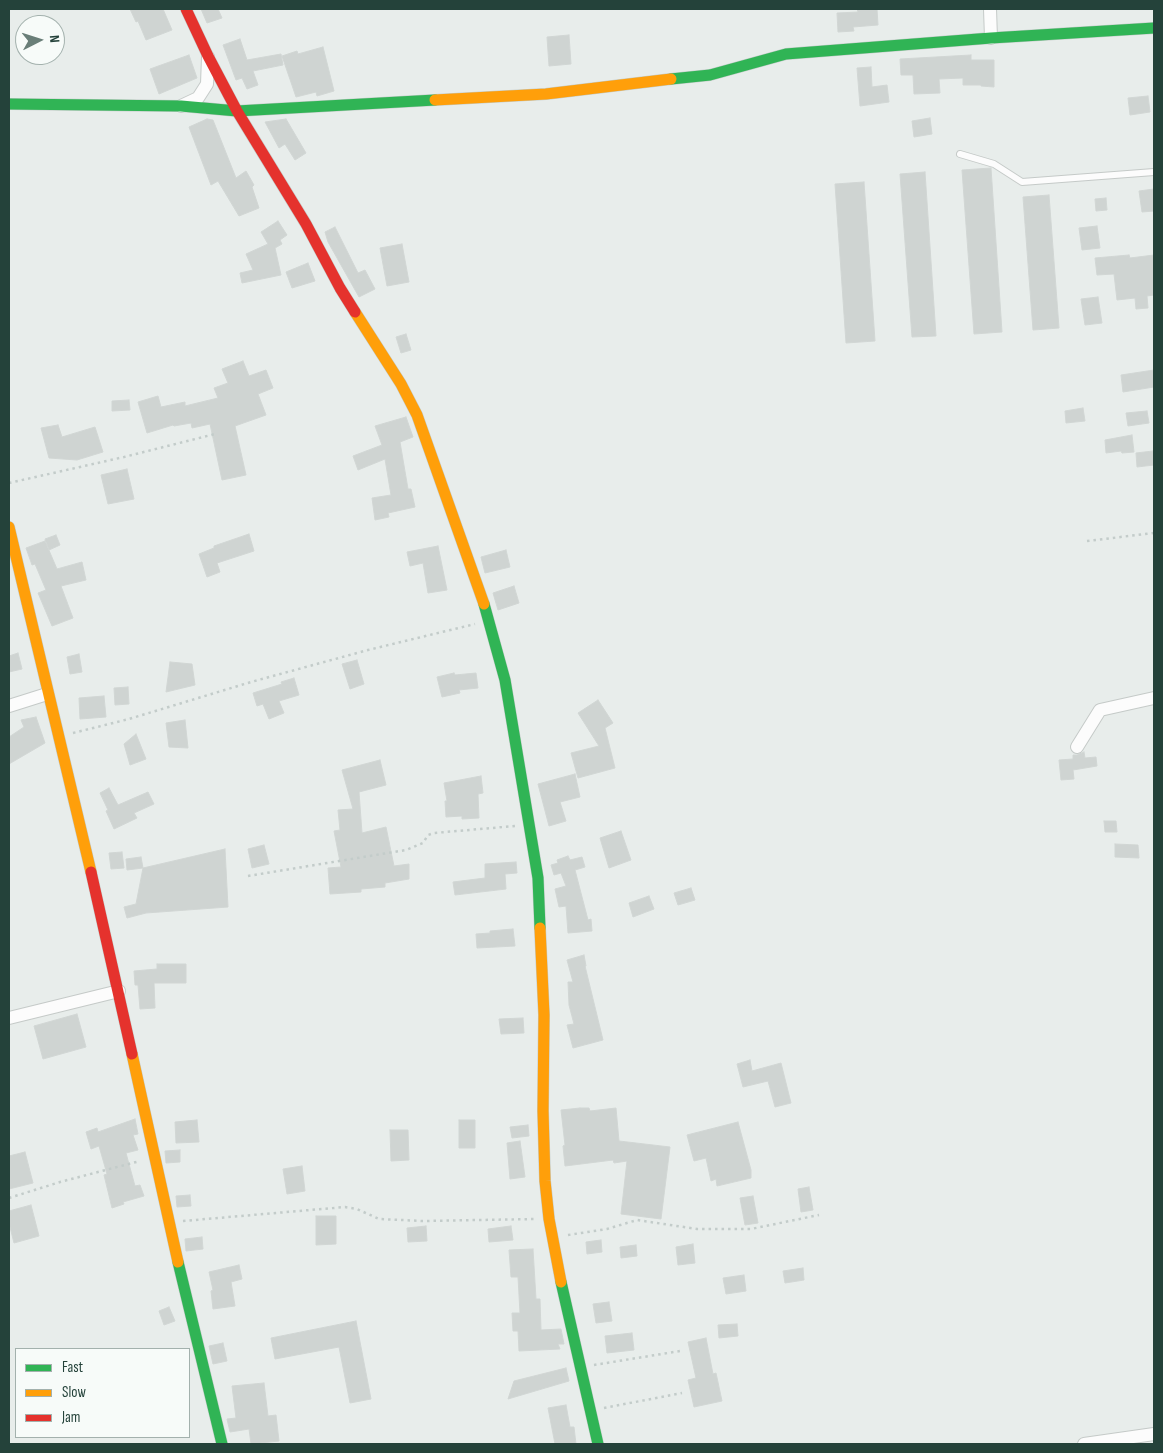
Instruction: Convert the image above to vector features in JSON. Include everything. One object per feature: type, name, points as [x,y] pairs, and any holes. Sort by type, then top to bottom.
[{"type":"street","points":[[186,9],[208,56],[238,111],[306,224],[340,288],[401,384],[417,415],[489,620],[505,680],[538,878],[544,1015],[543,1111],[545,1181],[549,1219],[598,1444]]},
{"type":"street","points":[[990,9],[991,38]]},
{"type":"street","points":[[9,104],[181,106],[238,111],[546,94],[710,75],[786,54],[991,38],[1154,28]]},
{"type":"street","points":[[181,106],[198,98],[207,84],[208,56]]},
{"type":"street","points":[[9,527],[47,694],[119,991],[168,1223],[222,1444]]},
{"type":"street","points":[[9,706],[47,694]]},
{"type":"street","points":[[1077,747],[1100,710],[1154,698]]},
{"type":"street","points":[[9,1018],[119,991]]},
{"type":"street","points":[[1084,1444],[1154,1434]]},
{"type":"lane","points":[[960,154],[994,164],[1022,182],[1154,172]]},
{"type":"path","points":[[9,483],[216,434]]},
{"type":"path","points":[[1086,542],[1154,533]]},
{"type":"path","points":[[58,736],[128,719],[251,682],[368,650],[489,620]]},
{"type":"path","points":[[248,876],[406,850],[423,843],[428,835],[434,832],[529,824]]},
{"type":"path","points":[[9,1198],[60,1182],[154,1158]]},
{"type":"path","points":[[168,1223],[345,1207],[357,1209],[379,1219],[423,1222],[549,1219]]},
{"type":"path","points":[[552,1238],[607,1229],[637,1220],[697,1229],[751,1229],[819,1215]]},
{"type":"path","points":[[580,1368],[680,1351]]},
{"type":"path","points":[[591,1411],[682,1393]]},
{"type":"building","points":[[130,9],[163,9],[172,30],[146,40],[138,21],[136,22]]},
{"type":"building","points":[[201,9],[218,9],[222,18],[207,23]]},
{"type":"building","points":[[857,9],[877,9],[878,25],[853,27],[854,31],[838,32],[837,13],[858,12]]},
{"type":"building","points":[[569,35],[571,64],[549,66],[547,37]]},
{"type":"building","points":[[240,39],[247,60],[281,54],[283,65],[253,71],[258,85],[247,89],[242,78],[236,80],[223,45]]},
{"type":"building","points":[[323,47],[334,91],[317,96],[316,92],[296,97],[282,56],[297,51],[298,54]]},
{"type":"building","points":[[189,55],[197,78],[159,94],[150,69]]},
{"type":"building","points":[[971,55],[971,60],[994,60],[994,87],[963,85],[963,78],[939,79],[940,93],[914,94],[913,75],[901,75],[900,59]]},
{"type":"building","points":[[871,67],[872,87],[887,85],[889,102],[860,106],[857,68]]},
{"type":"building","points":[[1148,96],[1150,112],[1130,115],[1128,98]]},
{"type":"building","points":[[930,118],[932,134],[914,137],[912,121]]},
{"type":"building","points":[[207,119],[213,120],[236,178],[246,171],[254,185],[252,187],[259,208],[239,216],[218,181],[211,185],[189,127]]},
{"type":"building","points":[[286,119],[306,153],[295,160],[285,144],[279,148],[265,122]]},
{"type":"building","points":[[991,168],[1002,332],[974,334],[962,170]]},
{"type":"building","points":[[925,172],[936,336],[912,337],[900,174]]},
{"type":"building","points":[[864,182],[875,341],[846,343],[835,184]]},
{"type":"building","points":[[1154,189],[1154,211],[1142,212],[1139,191]]},
{"type":"building","points":[[1049,195],[1059,328],[1033,330],[1023,197]]},
{"type":"building","points":[[1106,198],[1107,210],[1096,211],[1095,199]]},
{"type":"building","points":[[278,221],[287,235],[280,240],[282,244],[275,248],[281,275],[242,283],[240,273],[253,270],[246,254],[268,244],[261,232]]},
{"type":"building","points":[[1097,226],[1100,248],[1082,250],[1079,228]]},
{"type":"building","points":[[335,227],[358,273],[365,270],[375,289],[359,297],[328,242],[325,232]]},
{"type":"building","points":[[402,244],[409,282],[387,286],[380,248]]},
{"type":"building","points":[[1129,255],[1130,258],[1154,255],[1154,295],[1147,296],[1148,308],[1136,309],[1135,298],[1117,300],[1114,274],[1097,275],[1095,258]]},
{"type":"building","points":[[308,263],[315,281],[292,288],[286,272]]},
{"type":"building","points":[[1098,297],[1102,323],[1085,325],[1081,299]]},
{"type":"building","points":[[406,334],[411,350],[401,353],[396,337]]},
{"type":"building","points":[[243,361],[249,376],[266,370],[273,388],[258,394],[266,415],[235,426],[246,475],[222,480],[210,424],[192,428],[191,423],[173,425],[147,433],[138,402],[158,396],[161,407],[185,402],[185,406],[218,398],[214,388],[228,383],[222,369]]},
{"type":"building","points":[[1154,370],[1154,387],[1123,392],[1121,375]]},
{"type":"building","points":[[129,400],[130,410],[112,411],[112,401]]},
{"type":"building","points":[[1083,408],[1085,421],[1066,423],[1065,411]]},
{"type":"building","points":[[1147,411],[1149,423],[1128,426],[1126,413]]},
{"type":"building","points":[[406,417],[413,437],[400,442],[408,489],[411,489],[415,507],[388,513],[389,517],[375,520],[372,498],[391,495],[385,459],[358,470],[353,456],[382,445],[375,426]]},
{"type":"building","points":[[58,425],[62,437],[95,427],[103,452],[77,460],[49,458],[41,428]]},
{"type":"building","points":[[1132,435],[1134,452],[1106,453],[1105,440]]},
{"type":"building","points":[[1153,451],[1154,465],[1137,467],[1136,453]]},
{"type":"building","points":[[127,469],[134,499],[108,504],[101,475]]},
{"type":"building","points":[[249,534],[254,551],[217,563],[220,572],[207,577],[199,554],[214,548],[214,546]]},
{"type":"building","points":[[56,535],[60,545],[49,550],[45,539]]},
{"type":"building","points":[[45,541],[57,569],[82,562],[86,580],[61,586],[73,618],[52,626],[38,593],[46,590],[35,564],[32,565],[26,548]]},
{"type":"building","points":[[438,546],[447,590],[428,593],[423,563],[410,566],[407,552]]},
{"type":"building","points":[[506,550],[510,567],[485,573],[481,557]]},
{"type":"building","points":[[514,586],[519,603],[498,610],[493,593]]},
{"type":"building","points":[[18,653],[22,669],[9,672],[9,656]]},
{"type":"building","points":[[79,654],[82,672],[70,674],[67,657]]},
{"type":"building","points":[[357,660],[364,684],[350,689],[342,664]]},
{"type":"building","points":[[170,662],[192,664],[195,685],[166,692]]},
{"type":"building","points":[[454,673],[455,675],[476,673],[478,688],[459,690],[460,693],[442,697],[437,677]]},
{"type":"building","points":[[294,678],[299,695],[279,701],[284,713],[269,719],[263,704],[257,706],[253,693],[282,684],[281,682]]},
{"type":"building","points":[[128,687],[129,704],[115,705],[114,688]]},
{"type":"building","points":[[104,696],[106,717],[80,719],[79,698]]},
{"type":"building","points":[[598,700],[613,723],[605,728],[615,768],[578,778],[571,753],[599,746],[578,713]]},
{"type":"building","points":[[36,717],[45,743],[9,764],[9,737],[24,727],[21,720]]},
{"type":"building","points":[[185,720],[188,748],[169,747],[166,723]]},
{"type":"building","points":[[136,734],[146,759],[130,765],[124,744]]},
{"type":"building","points":[[1084,752],[1085,758],[1096,757],[1097,766],[1073,770],[1074,779],[1061,780],[1059,760],[1073,759],[1073,755]]},
{"type":"building","points":[[380,760],[386,785],[359,792],[362,833],[386,827],[394,866],[409,864],[409,879],[385,883],[385,887],[361,889],[361,892],[330,894],[328,868],[341,867],[334,831],[340,830],[338,810],[353,809],[342,770]]},
{"type":"building","points":[[575,774],[580,797],[560,802],[566,821],[549,826],[538,784]]},
{"type":"building","points":[[481,776],[483,793],[478,794],[479,818],[462,819],[462,816],[446,817],[445,801],[447,801],[444,783]]},
{"type":"building","points":[[109,788],[118,805],[148,792],[154,804],[134,813],[137,818],[114,829],[100,793]]},
{"type":"building","points":[[1104,821],[1116,821],[1117,832],[1105,832]]},
{"type":"building","points":[[621,831],[631,860],[609,868],[600,838]]},
{"type":"building","points":[[1115,844],[1138,845],[1139,858],[1115,857]]},
{"type":"building","points":[[264,845],[269,864],[252,868],[248,849]]},
{"type":"building","points":[[225,849],[228,907],[146,913],[127,918],[124,907],[136,904],[143,868]]},
{"type":"building","points":[[122,852],[124,868],[111,869],[109,853]]},
{"type":"building","points":[[568,856],[570,860],[582,857],[585,867],[575,870],[588,920],[591,919],[592,931],[568,933],[566,906],[559,907],[555,889],[566,886],[561,873],[554,875],[551,865],[558,863],[557,860]]},
{"type":"building","points":[[141,857],[143,868],[127,870],[126,859]]},
{"type":"building","points":[[516,862],[517,873],[505,874],[506,889],[455,895],[453,882],[485,878],[485,864]]},
{"type":"building","points":[[691,888],[695,900],[678,905],[674,893]]},
{"type":"building","points":[[649,896],[654,909],[633,917],[629,903]]},
{"type":"building","points":[[513,929],[515,946],[477,948],[476,934]]},
{"type":"building","points":[[584,955],[603,1040],[573,1048],[567,1025],[574,1024],[569,1005],[568,982],[573,982],[567,960]]},
{"type":"building","points":[[157,964],[186,964],[186,983],[154,983],[155,1008],[140,1009],[138,985],[135,985],[134,971],[157,969]]},
{"type":"building","points":[[77,1014],[86,1047],[43,1059],[34,1026]]},
{"type":"building","points":[[523,1018],[524,1033],[501,1034],[499,1019]]},
{"type":"building","points":[[750,1060],[752,1071],[781,1063],[791,1103],[775,1107],[768,1081],[743,1087],[737,1064]]},
{"type":"building","points":[[589,1108],[590,1111],[616,1108],[619,1141],[670,1147],[661,1219],[621,1214],[627,1161],[614,1163],[613,1160],[565,1166],[561,1110]]},
{"type":"building","points":[[135,1119],[138,1134],[133,1135],[138,1150],[126,1153],[135,1186],[140,1185],[144,1196],[123,1202],[124,1204],[112,1208],[104,1175],[107,1174],[99,1146],[91,1149],[86,1132],[97,1128],[98,1132]]},
{"type":"building","points":[[197,1120],[199,1142],[176,1143],[175,1122]]},
{"type":"building","points":[[459,1120],[475,1120],[475,1148],[459,1148]]},
{"type":"building","points":[[738,1122],[751,1170],[751,1178],[717,1186],[716,1179],[711,1181],[706,1158],[694,1161],[687,1135]]},
{"type":"building","points":[[528,1125],[529,1136],[512,1138],[510,1127]]},
{"type":"building","points":[[390,1130],[408,1130],[409,1160],[391,1161]]},
{"type":"building","points":[[520,1141],[525,1177],[510,1179],[507,1143]]},
{"type":"building","points":[[180,1150],[180,1162],[166,1163],[165,1151]]},
{"type":"building","points":[[25,1152],[33,1183],[9,1189],[9,1156]]},
{"type":"building","points":[[302,1166],[305,1191],[287,1194],[283,1169]]},
{"type":"building","points":[[809,1187],[813,1210],[801,1212],[798,1189]]},
{"type":"building","points":[[190,1195],[191,1206],[177,1207],[176,1196]]},
{"type":"building","points":[[753,1196],[758,1223],[745,1225],[740,1198]]},
{"type":"building","points":[[31,1205],[39,1236],[14,1243],[9,1223],[9,1211]]},
{"type":"building","points":[[316,1216],[336,1216],[336,1244],[316,1245]]},
{"type":"building","points":[[426,1226],[427,1241],[408,1242],[407,1228]]},
{"type":"building","points":[[511,1226],[513,1240],[489,1242],[488,1229]]},
{"type":"building","points":[[202,1237],[203,1249],[186,1251],[185,1239]]},
{"type":"building","points":[[601,1240],[602,1252],[587,1254],[586,1242]]},
{"type":"building","points":[[693,1244],[695,1263],[678,1265],[676,1247]]},
{"type":"building","points":[[636,1245],[637,1256],[621,1258],[620,1247]]},
{"type":"building","points":[[533,1249],[536,1299],[540,1299],[541,1330],[561,1329],[564,1344],[558,1344],[560,1349],[519,1351],[518,1331],[513,1331],[512,1313],[520,1313],[518,1277],[511,1277],[509,1250]]},
{"type":"building","points":[[239,1265],[242,1279],[231,1282],[235,1306],[213,1309],[211,1291],[213,1290],[209,1272]]},
{"type":"building","points":[[803,1268],[804,1280],[785,1283],[783,1271]]},
{"type":"building","points":[[744,1275],[746,1291],[726,1294],[723,1278]]},
{"type":"building","points":[[609,1302],[612,1321],[596,1323],[593,1304]]},
{"type":"building","points":[[169,1307],[175,1321],[164,1325],[159,1311]]},
{"type":"building","points":[[356,1321],[371,1399],[350,1403],[339,1347],[275,1359],[271,1338]]},
{"type":"building","points":[[737,1324],[738,1336],[719,1338],[718,1325]]},
{"type":"building","points":[[632,1333],[634,1350],[607,1353],[605,1336]]},
{"type":"building","points":[[706,1338],[713,1374],[716,1373],[722,1401],[694,1407],[688,1380],[696,1378],[688,1342]]},
{"type":"building","points":[[223,1343],[227,1361],[213,1364],[209,1346]]},
{"type":"building","points":[[566,1368],[569,1381],[508,1399],[514,1381]]},
{"type":"building","points":[[264,1383],[268,1416],[276,1415],[279,1441],[251,1444],[249,1429],[230,1432],[227,1419],[236,1418],[232,1386]]},
{"type":"building","points":[[566,1405],[570,1427],[574,1427],[576,1444],[555,1444],[548,1408]]},
{"type":"traffic: fast","points":[[671,79],[710,75],[786,54],[991,38],[1154,28]]},
{"type":"traffic: fast","points":[[9,104],[181,106],[237,111],[435,100]]},
{"type":"traffic: fast","points":[[484,604],[505,680],[538,878],[540,928]]},
{"type":"traffic: fast","points":[[178,1262],[222,1444]]},
{"type":"traffic: fast","points":[[561,1282],[598,1444]]},
{"type":"traffic: slow","points":[[435,100],[546,94],[671,79]]},
{"type":"traffic: slow","points":[[355,312],[401,384],[417,415],[484,604]]},
{"type":"traffic: slow","points":[[9,527],[91,872]]},
{"type":"traffic: slow","points":[[540,928],[544,1015],[543,1111],[545,1181],[549,1219],[561,1282]]},
{"type":"traffic: slow","points":[[132,1054],[178,1262]]},
{"type":"traffic: jam","points":[[186,9],[237,111],[306,224],[355,312]]},
{"type":"traffic: jam","points":[[91,872],[132,1054]]}]
